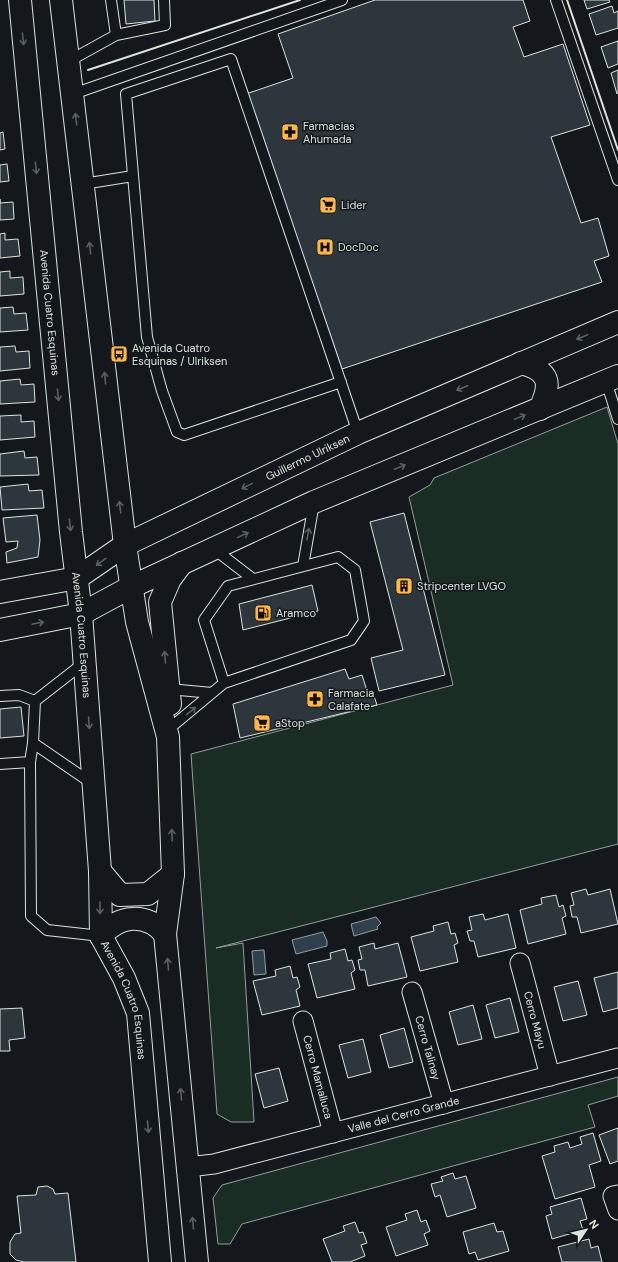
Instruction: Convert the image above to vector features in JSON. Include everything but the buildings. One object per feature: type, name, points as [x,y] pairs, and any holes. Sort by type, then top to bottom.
[{"type":"main road","name":"Avenida Cuatro Esquinas","points":[[20,0],[76,578],[81,614],[100,871],[101,936],[124,978],[138,1013],[160,1262]]},
{"type":"main road","points":[[61,0],[131,587],[137,622],[169,732]]},
{"type":"main road","name":"Guillermo Ulriksen","points":[[0,592],[76,578],[125,545],[358,433],[618,322]]},
{"type":"main road","points":[[521,363],[536,367],[546,378],[547,393],[540,409]]},
{"type":"main road","points":[[0,630],[81,614],[131,587],[314,502],[612,379]]},
{"type":"main road","points":[[182,563],[170,579],[160,602],[169,689],[174,874],[165,934],[197,1262]]},
{"type":"main road","points":[[100,871],[120,895],[148,894],[174,874]]},
{"type":"main road","points":[[101,936],[115,922],[135,918],[152,922],[165,934]]},
{"type":"street","name":"Cerro Mayu","points":[[520,963],[550,1076]]},
{"type":"street","name":"Cerro Talinay","points":[[412,992],[444,1104]]},
{"type":"street","name":"Cerro Mamalluca","points":[[303,1022],[333,1133]]},
{"type":"street","name":"Valle del Cerro Grande","points":[[188,1167],[214,1164],[618,1058]]},
{"type":"street","points":[[618,1195],[613,1196],[618,1210]]},
{"type":"lane","points":[[111,0],[116,35]]},
{"type":"lane","points":[[69,61],[116,35],[165,25],[164,0]]},
{"type":"lane","points":[[73,94],[342,0]]},
{"type":"lane","points":[[556,0],[618,180]]},
{"type":"lane","points":[[341,382],[184,435],[177,432],[162,391],[147,337],[126,94],[231,59],[341,382],[358,433]]},
{"type":"lane","points":[[83,184],[133,176]]},
{"type":"lane","points":[[612,379],[618,419]]},
{"type":"lane","points":[[303,566],[314,502]]},
{"type":"lane","points":[[214,548],[253,579]]},
{"type":"lane","points":[[169,732],[224,683],[351,640],[364,621],[355,570],[338,557],[228,586],[204,620],[224,683]]},
{"type":"lane","points":[[85,662],[35,702],[33,744],[30,762],[31,916],[47,930],[101,936]]},
{"type":"lane","points":[[169,689],[212,693]]},
{"type":"lane","points":[[0,696],[19,695],[35,702]]},
{"type":"lane","points":[[33,744],[94,785]]},
{"type":"lane","points":[[0,764],[30,762]]},
{"type":"green space","points":[[607,407],[618,444],[618,844],[216,948],[243,943],[254,1122],[231,1122],[217,1114],[191,754],[453,685],[409,497],[430,485],[434,478]]},
{"type":"green space","points":[[618,1077],[618,1096],[588,1105],[595,1127],[242,1224],[230,1244],[218,1244],[213,1198],[222,1185]]},
{"type":"water","points":[[376,917],[381,923],[377,927],[378,929],[354,936],[351,924]]},
{"type":"water","points":[[323,932],[327,941],[327,946],[296,954],[292,940]]},
{"type":"water","points":[[264,950],[266,974],[254,975],[252,951]]},
{"type":"wall","points":[[88,70],[300,0]]},
{"type":"wall","points":[[567,0],[618,150]]},
{"type":"place","name":"Farmacias Ahumada","points":[[290,132]]},
{"type":"place","name":"Lider","points":[[328,205]]},
{"type":"place","name":"DocDoc","points":[[325,247]]},
{"type":"place","name":"Avenida Cuatro Esquinas / Ulriksen","points":[[119,354]]},
{"type":"place","name":"Stripcenter LVGO","points":[[404,586]]},
{"type":"place","name":"Aramco","points":[[263,613]]},
{"type":"place","name":"Farmacia Calafate","points":[[315,699]]},
{"type":"place","name":"aStop","points":[[262,723]]}]
